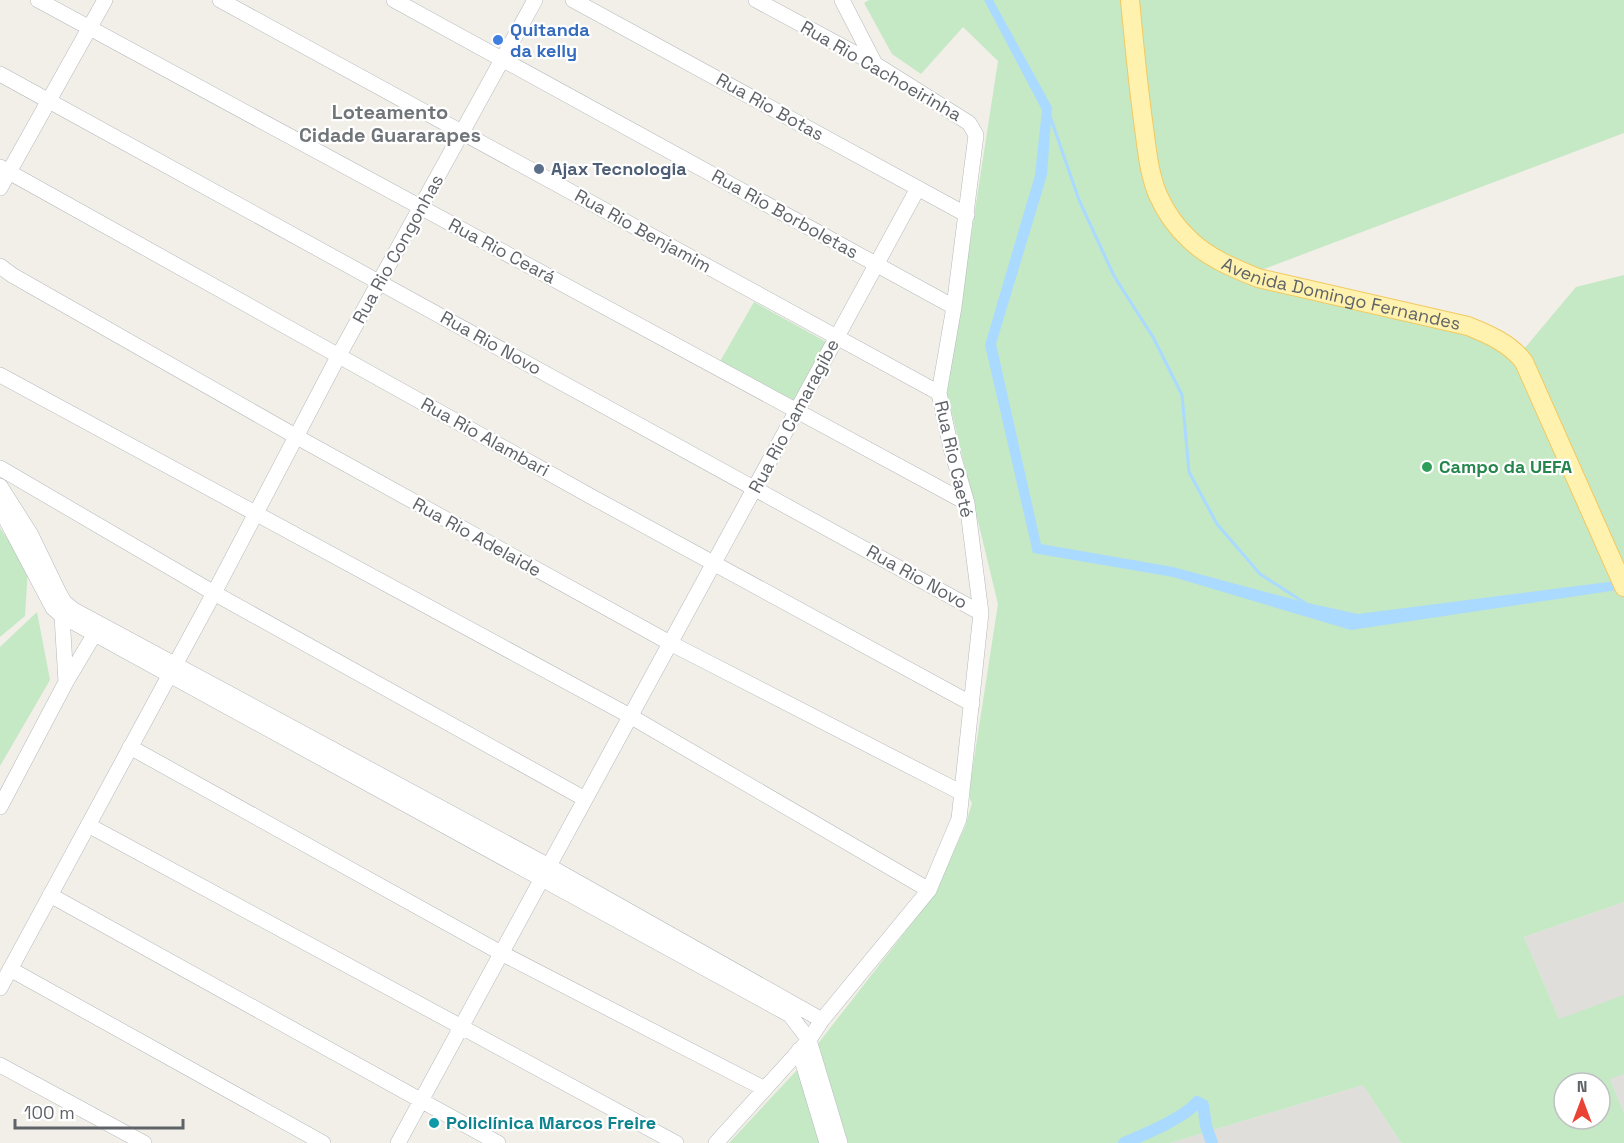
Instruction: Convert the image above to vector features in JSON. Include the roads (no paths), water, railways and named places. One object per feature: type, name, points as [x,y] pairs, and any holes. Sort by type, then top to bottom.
[{"type":"main road","name":"Avenida Domingo Fernandes","points":[[1130,0],[1141,110],[1151,175],[1158,195],[1170,216],[1188,239],[1202,251],[1224,264],[1257,278],[1468,326],[1486,333],[1514,351],[1524,362],[1614,560],[1624,587]]},
{"type":"street","name":"Rua Rio Ceará","points":[[38,0],[967,503]]},
{"type":"street","points":[[0,188],[4,170],[49,100],[105,0]]},
{"type":"street","name":"Rua Rio Benjamim","points":[[220,0],[939,393]]},
{"type":"street","name":"Rua Rio Borboletas","points":[[394,0],[954,307]]},
{"type":"street","name":"Rua Rio Congonhas","points":[[0,988],[256,515],[339,355],[536,0]]},
{"type":"street","name":"Rua Rio Botas","points":[[573,0],[967,214]]},
{"type":"street","name":"Rua Rio Cachoeirinha","points":[[756,0],[875,64],[973,127]]},
{"type":"street","points":[[842,0],[875,64]]},
{"type":"street","name":"Rua Rio Novo","points":[[0,74],[981,613]]},
{"type":"street","name":"Rua Rio Caeté","points":[[716,1143],[804,1045],[929,890],[959,819],[981,613],[967,503],[951,448],[939,393],[967,214],[976,135],[973,127]]},
{"type":"street","name":"Rua Rio Alambari","points":[[4,170],[972,704]]},
{"type":"street","name":"Rua Rio Camaragibe","points":[[398,1143],[918,188]]},
{"type":"street","name":"Rua Rio Adelaide","points":[[0,266],[12,275],[297,437],[670,644],[962,793]]},
{"type":"street","points":[[0,375],[630,717],[929,890]]},
{"type":"street","points":[[0,468],[214,593],[585,799]]},
{"type":"street","points":[[0,486],[31,535],[64,602],[74,610],[172,670],[822,1020]]},
{"type":"street","points":[[0,508],[53,608],[94,635],[172,670]]},
{"type":"street","points":[[62,616],[66,682]]},
{"type":"street","points":[[0,807],[66,682],[94,635]]},
{"type":"street","points":[[130,747],[501,953],[765,1089]]},
{"type":"street","points":[[88,825],[676,1143]]},
{"type":"street","points":[[545,872],[790,1015],[804,1045],[840,1143]]},
{"type":"street","points":[[50,895],[498,1143]]},
{"type":"street","points":[[10,969],[323,1143]]},
{"type":"street","points":[[804,1045],[827,1143]]},
{"type":"street","points":[[0,1065],[144,1143]]},
{"type":"water","points":[[984,0],[993,0],[1052,107],[1047,175],[996,344],[1041,544],[1173,567],[1303,602],[1358,614],[1624,580],[1624,589],[1351,630],[1173,577],[1033,553],[985,345],[1035,175],[1042,110]]},
{"type":"waterway","points":[[1050,116],[1079,200],[1114,276],[1153,337],[1182,395],[1189,472],[1217,524],[1260,574],[1305,603]]},
{"type":"waterway","points":[[1124,1143],[1174,1120],[1197,1102],[1203,1105],[1206,1126],[1212,1143]]},
{"type":"place","name":"Quitanda da kelly","points":[[498,40]]},
{"type":"place","name":"Ajax Tecnologia","points":[[539,169]]},
{"type":"place","name":"Campo da UEFA","points":[[1427,467]]},
{"type":"place","name":"Policlínica Marcos Freire","points":[[434,1123]]},
{"type":"district","name":"Loteamento Cidade Guararapes","points":[[390,124]]}]
